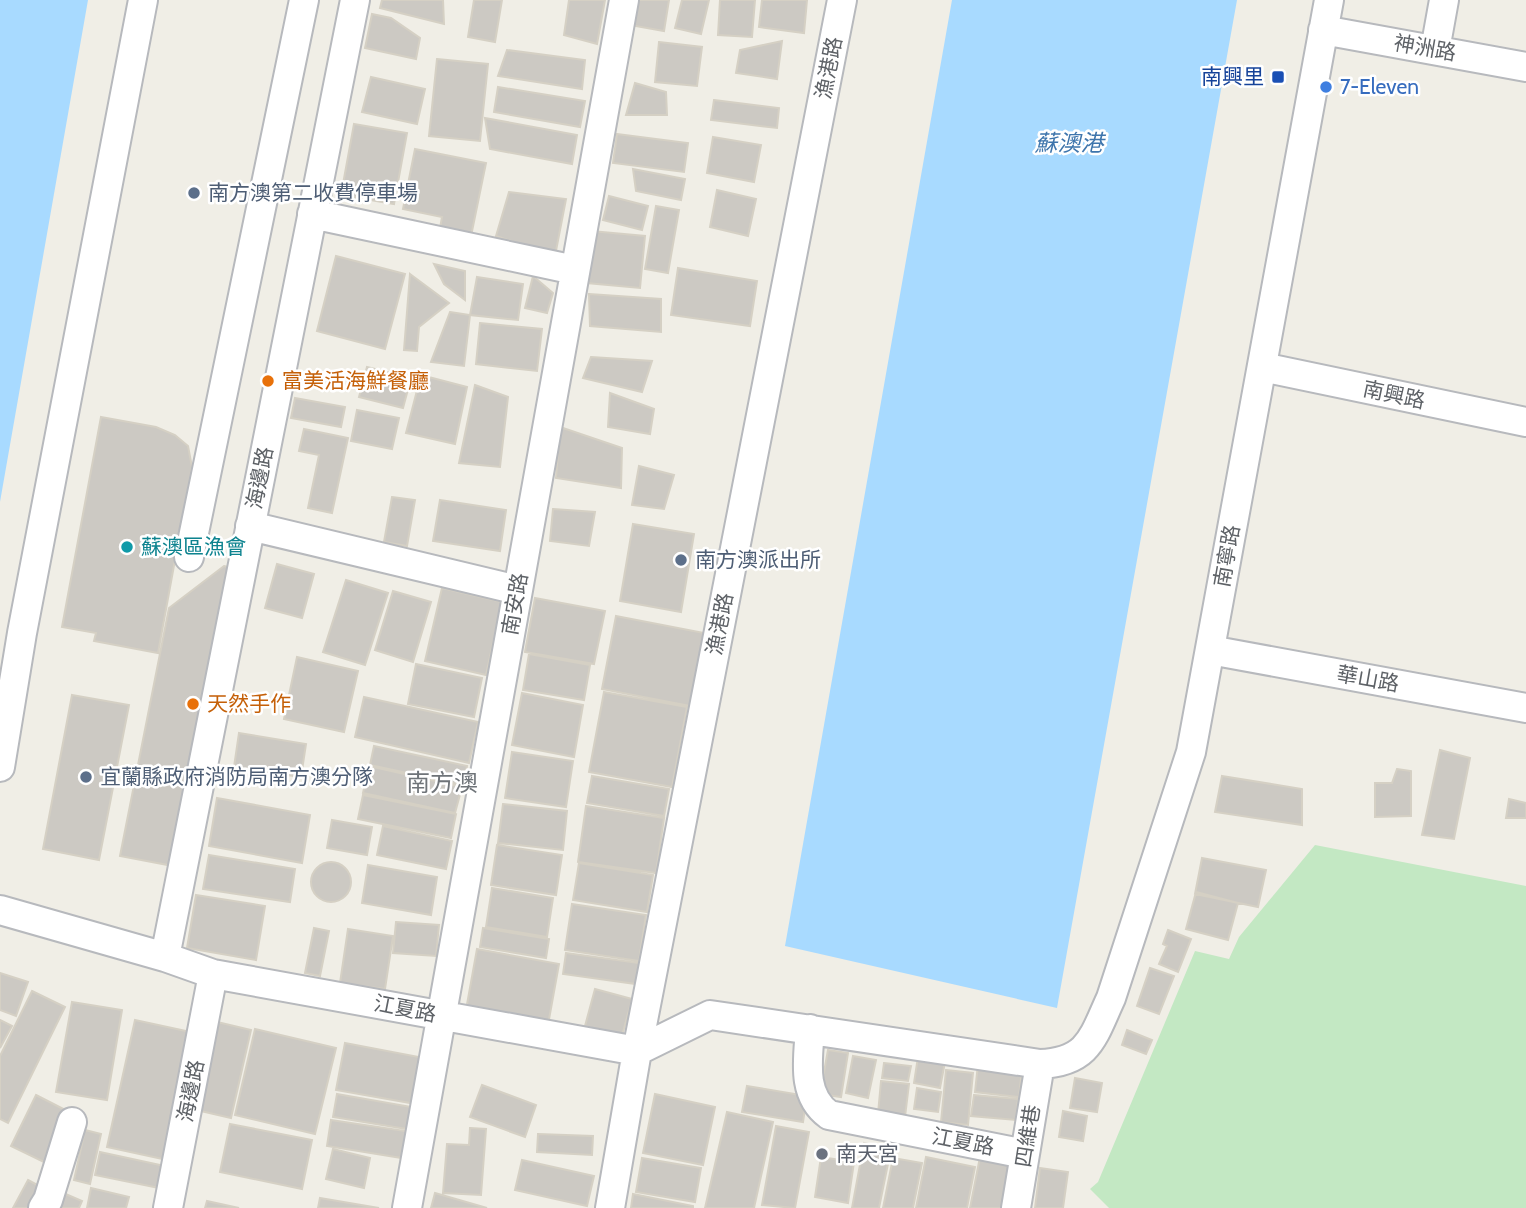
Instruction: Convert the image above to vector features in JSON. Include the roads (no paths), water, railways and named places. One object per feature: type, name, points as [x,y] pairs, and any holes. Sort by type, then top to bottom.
[{"type":"street","points":[[0,767],[24,620],[144,0]]},
{"type":"street","points":[[189,556],[304,0]]},
{"type":"street","name":"海邊路","points":[[164,957],[355,0]]},
{"type":"street","name":"南安路","points":[[407,1208],[624,0]]},
{"type":"street","name":"漁港路","points":[[610,1208],[636,1051],[842,0]]},
{"type":"street","name":"南寧路","points":[[1040,1064],[1075,1058],[1093,1036],[1111,998],[1191,752],[1329,0]]},
{"type":"street","points":[[1435,50],[1444,0]]},
{"type":"street","name":"神洲路","points":[[1323,30],[1526,67]]},
{"type":"street","points":[[312,214],[575,270]]},
{"type":"street","name":"南興路","points":[[1262,367],[1526,422]]},
{"type":"street","points":[[250,526],[518,590]]},
{"type":"street","name":"華山路","points":[[1210,650],[1526,708]]},
{"type":"street","name":"江夏路","points":[[0,909],[214,974],[636,1051]]},
{"type":"street","name":"海邊路","points":[[168,1208],[214,974]]},
{"type":"street","points":[[636,1051],[710,1015],[1040,1064]]},
{"type":"street","name":"江夏路","points":[[810,1029],[807,1077],[817,1106],[829,1115],[1025,1154]]},
{"type":"street","name":"四維巷","points":[[1016,1208],[1040,1064]]},
{"type":"street","points":[[43,1208],[48,1200],[72,1122]]},
{"type":"water","points":[[0,0],[88,0],[0,502]]},
{"type":"water","name":"蘇澳港","points":[[952,0],[1237,0],[1057,1008],[785,946]]},
{"type":"place","name":"南興里","points":[[1278,77]]},
{"type":"place","name":"7-Eleven","points":[[1326,87]]},
{"type":"place","name":"南方澳第二收費停車場","points":[[194,193]]},
{"type":"place","name":"富美活海鮮餐廳","points":[[268,381]]},
{"type":"place","name":"蘇澳區漁會","points":[[127,547]]},
{"type":"place","name":"南方澳派出所","points":[[681,560]]},
{"type":"place","name":"天然手作","points":[[193,704]]},
{"type":"place","name":"宜蘭縣政府消防局南方澳分隊","points":[[86,777]]},
{"type":"place","name":"南天宮","points":[[822,1154]]},
{"type":"district","name":"南方澳","points":[[442,783]]}]
